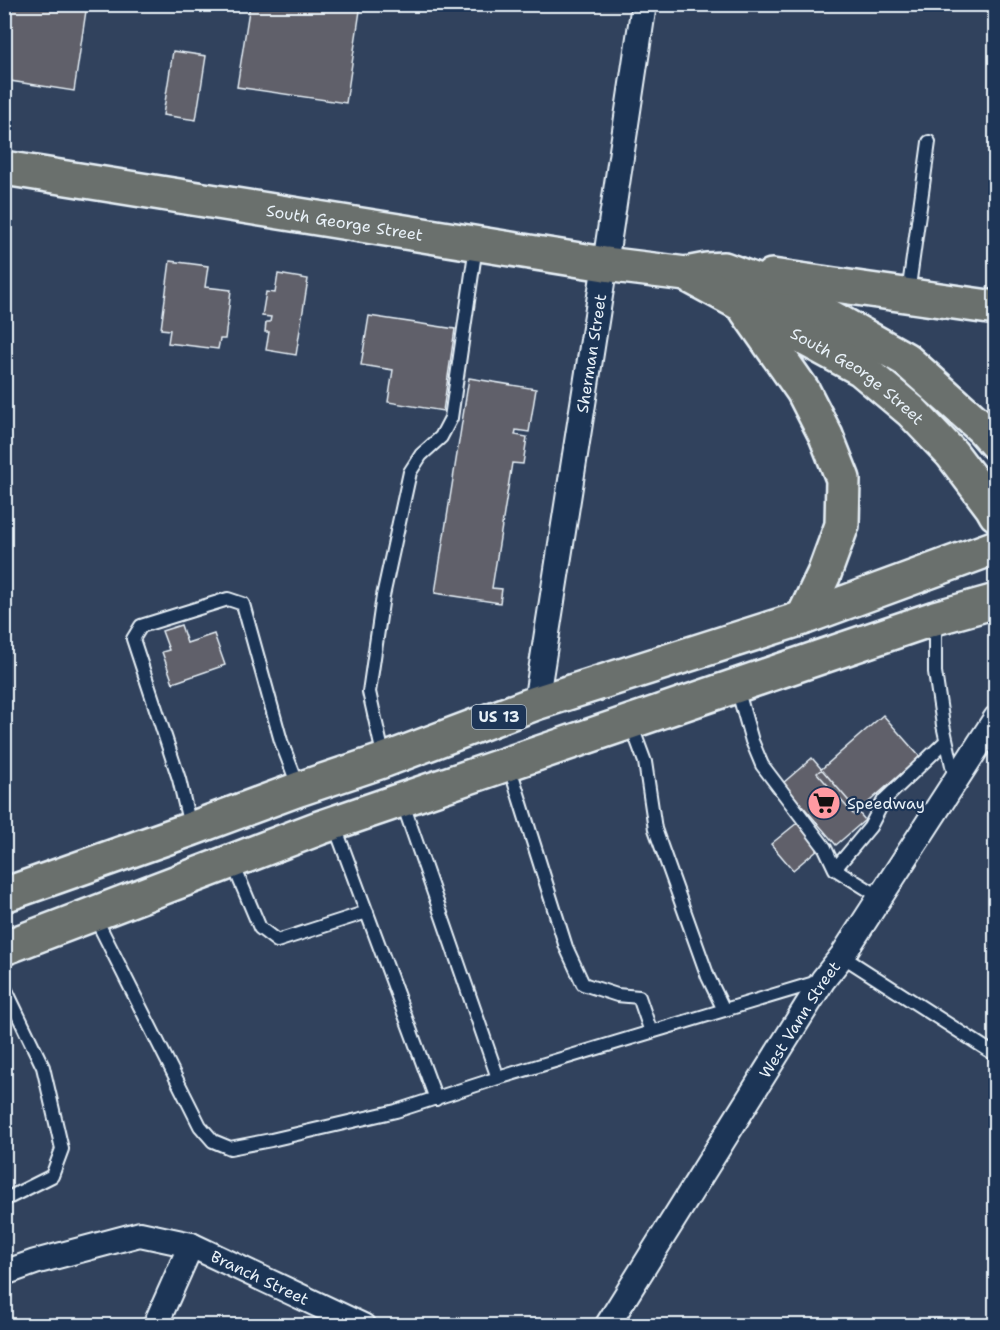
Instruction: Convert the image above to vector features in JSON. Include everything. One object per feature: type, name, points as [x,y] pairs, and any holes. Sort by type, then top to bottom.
[{"type":"main road","name":"South George Street","points":[[4,168],[605,264],[686,274],[724,269],[788,293],[905,359],[982,428],[996,444]]},
{"type":"main road","points":[[724,269],[996,308]]},
{"type":"main road","name":"South George Street","points":[[686,274],[861,369],[911,411],[952,454],[996,514]]},
{"type":"main road","points":[[742,305],[803,391],[826,436],[843,479],[842,525],[824,574],[803,618]]},
{"type":"main road","name":"US 13","points":[[4,895],[385,760],[536,703],[803,618],[996,547]]},
{"type":"main road","points":[[4,948],[333,823],[935,618],[996,601]]},
{"type":"street","name":"Sherman Street","points":[[536,703],[644,4]]},
{"type":"street","name":"West Vann Street","points":[[607,1326],[823,980],[842,956],[996,718]]},
{"type":"street","name":"Branch Street","points":[[4,1273],[140,1234],[191,1245],[363,1326]]},
{"type":"street","points":[[155,1326],[191,1245]]},
{"type":"lane","points":[[984,4],[996,6]]},
{"type":"lane","points":[[907,296],[929,141]]},
{"type":"lane","points":[[385,760],[369,692],[383,596],[410,472],[421,455],[441,437],[451,418],[476,243]]},
{"type":"lane","points":[[191,829],[179,779],[133,639],[141,626],[228,599],[243,604],[281,741],[299,789]]},
{"type":"lane","points":[[935,618],[935,672],[946,741],[955,779]]},
{"type":"lane","points":[[737,686],[752,741],[762,765],[825,848],[835,870],[880,897]]},
{"type":"lane","points":[[631,722],[645,762],[655,829],[708,977],[724,1010]]},
{"type":"lane","points":[[835,870],[870,826],[884,800],[946,741]]},
{"type":"lane","points":[[509,763],[566,947],[582,984],[617,995],[639,997],[651,1032]]},
{"type":"lane","points":[[402,800],[498,1078]]},
{"type":"lane","points":[[333,823],[436,1098]]},
{"type":"lane","points":[[232,861],[260,928],[277,941],[367,912]]},
{"type":"lane","points":[[93,914],[200,1126],[213,1141],[230,1148],[396,1111],[823,980]]},
{"type":"lane","points":[[842,956],[996,1055]]},
{"type":"lane","points":[[4,986],[43,1067],[62,1149],[52,1176],[4,1200]]},
{"type":"building","points":[[4,4],[87,4],[74,91],[4,80]]},
{"type":"building","points":[[250,4],[361,4],[346,103],[237,87]]},
{"type":"building","points":[[173,51],[206,56],[196,120],[163,115]]},
{"type":"building","points":[[170,261],[208,266],[205,287],[231,290],[225,339],[220,339],[218,349],[168,343],[170,330],[161,329]]},
{"type":"building","points":[[278,274],[308,279],[296,355],[266,350],[269,332],[265,332],[266,322],[270,322],[271,317],[262,316],[266,292],[275,293]]},
{"type":"building","points":[[369,316],[455,329],[443,411],[388,402],[393,370],[361,365]]},
{"type":"building","points":[[469,378],[536,389],[529,432],[516,430],[515,435],[527,437],[523,464],[512,463],[492,588],[502,589],[500,603],[435,593]]},
{"type":"building","points":[[181,625],[187,643],[214,634],[225,665],[173,683],[162,652],[169,650],[162,631]]},
{"type":"building","points":[[883,715],[920,757],[854,815],[817,773]]},
{"type":"building","points":[[812,758],[865,820],[836,845],[783,783]]},
{"type":"building","points":[[797,823],[818,849],[793,870],[771,844]]},
{"type":"place","name":"Speedway","points":[[824,803]]}]
